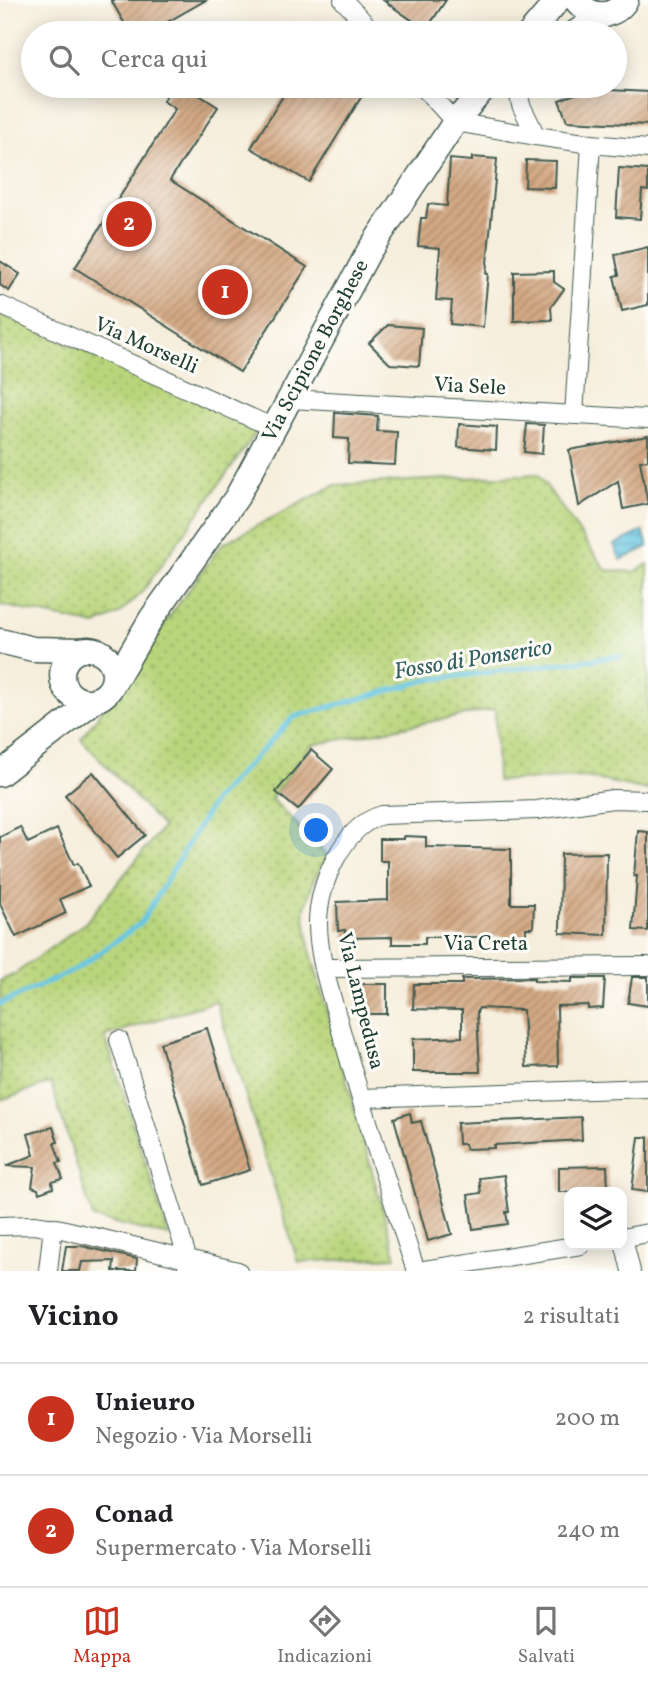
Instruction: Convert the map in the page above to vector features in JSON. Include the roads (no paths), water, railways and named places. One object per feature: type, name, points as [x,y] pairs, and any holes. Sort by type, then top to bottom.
[{"type":"main road","points":[[540,21],[558,0]]},
{"type":"main road","points":[[576,0],[587,11],[621,5]]},
{"type":"main road","points":[[595,21],[621,5]]},
{"type":"main road","name":"Via Scipione Borghese","points":[[0,774],[104,692],[151,619],[237,497],[357,272],[455,122],[476,98]]},
{"type":"main road","points":[[455,122],[486,98]]},
{"type":"main road","name":"Via Scipione Borghese","points":[[89,650],[120,640],[151,619]]},
{"type":"main road","points":[[0,641],[33,649],[89,650],[103,654],[113,667],[104,692],[86,701],[66,686],[33,649]]},
{"type":"main road","points":[[66,686],[65,664],[75,653],[89,650]]},
{"type":"main road","name":"Via Scipione Borghese","points":[[45,737],[66,686]]},
{"type":"street","points":[[343,0],[363,21]]},
{"type":"street","points":[[433,98],[455,122],[591,144],[648,149]]},
{"type":"street","points":[[520,98],[536,136]]},
{"type":"street","points":[[574,415],[591,144]]},
{"type":"street","name":"Via Morselli","points":[[0,305],[274,428]]},
{"type":"street","name":"Via Sele","points":[[290,399],[648,419]]},
{"type":"street","name":"Via Lampedusa","points":[[417,1271],[360,1098],[325,968],[318,922],[324,888],[349,839],[373,818],[396,813],[526,810],[613,799],[648,800]]},
{"type":"street","name":"Via Creta","points":[[325,968],[648,966]]},
{"type":"street","points":[[119,1040],[187,1266]]},
{"type":"street","points":[[360,1098],[648,1088]]},
{"type":"street","points":[[0,1226],[53,1227],[97,1236],[187,1266],[238,1271]]},
{"type":"street","points":[[48,1271],[53,1227]]},
{"type":"street","points":[[627,1237],[648,1233]]},
{"type":"street","points":[[417,1271],[564,1248]]},
{"type":"street","points":[[625,1250],[631,1271]]},
{"type":"water","points":[[643,531],[648,547],[621,560],[614,545]]},
{"type":"waterway","name":"Fosso di Ponserico","points":[[0,1004],[75,970],[141,923],[215,799],[294,717],[427,680],[621,656]]},
{"type":"place","name":"Conad","points":[[129,224]]},
{"type":"place","name":"Unieuro","points":[[225,292]]}]
